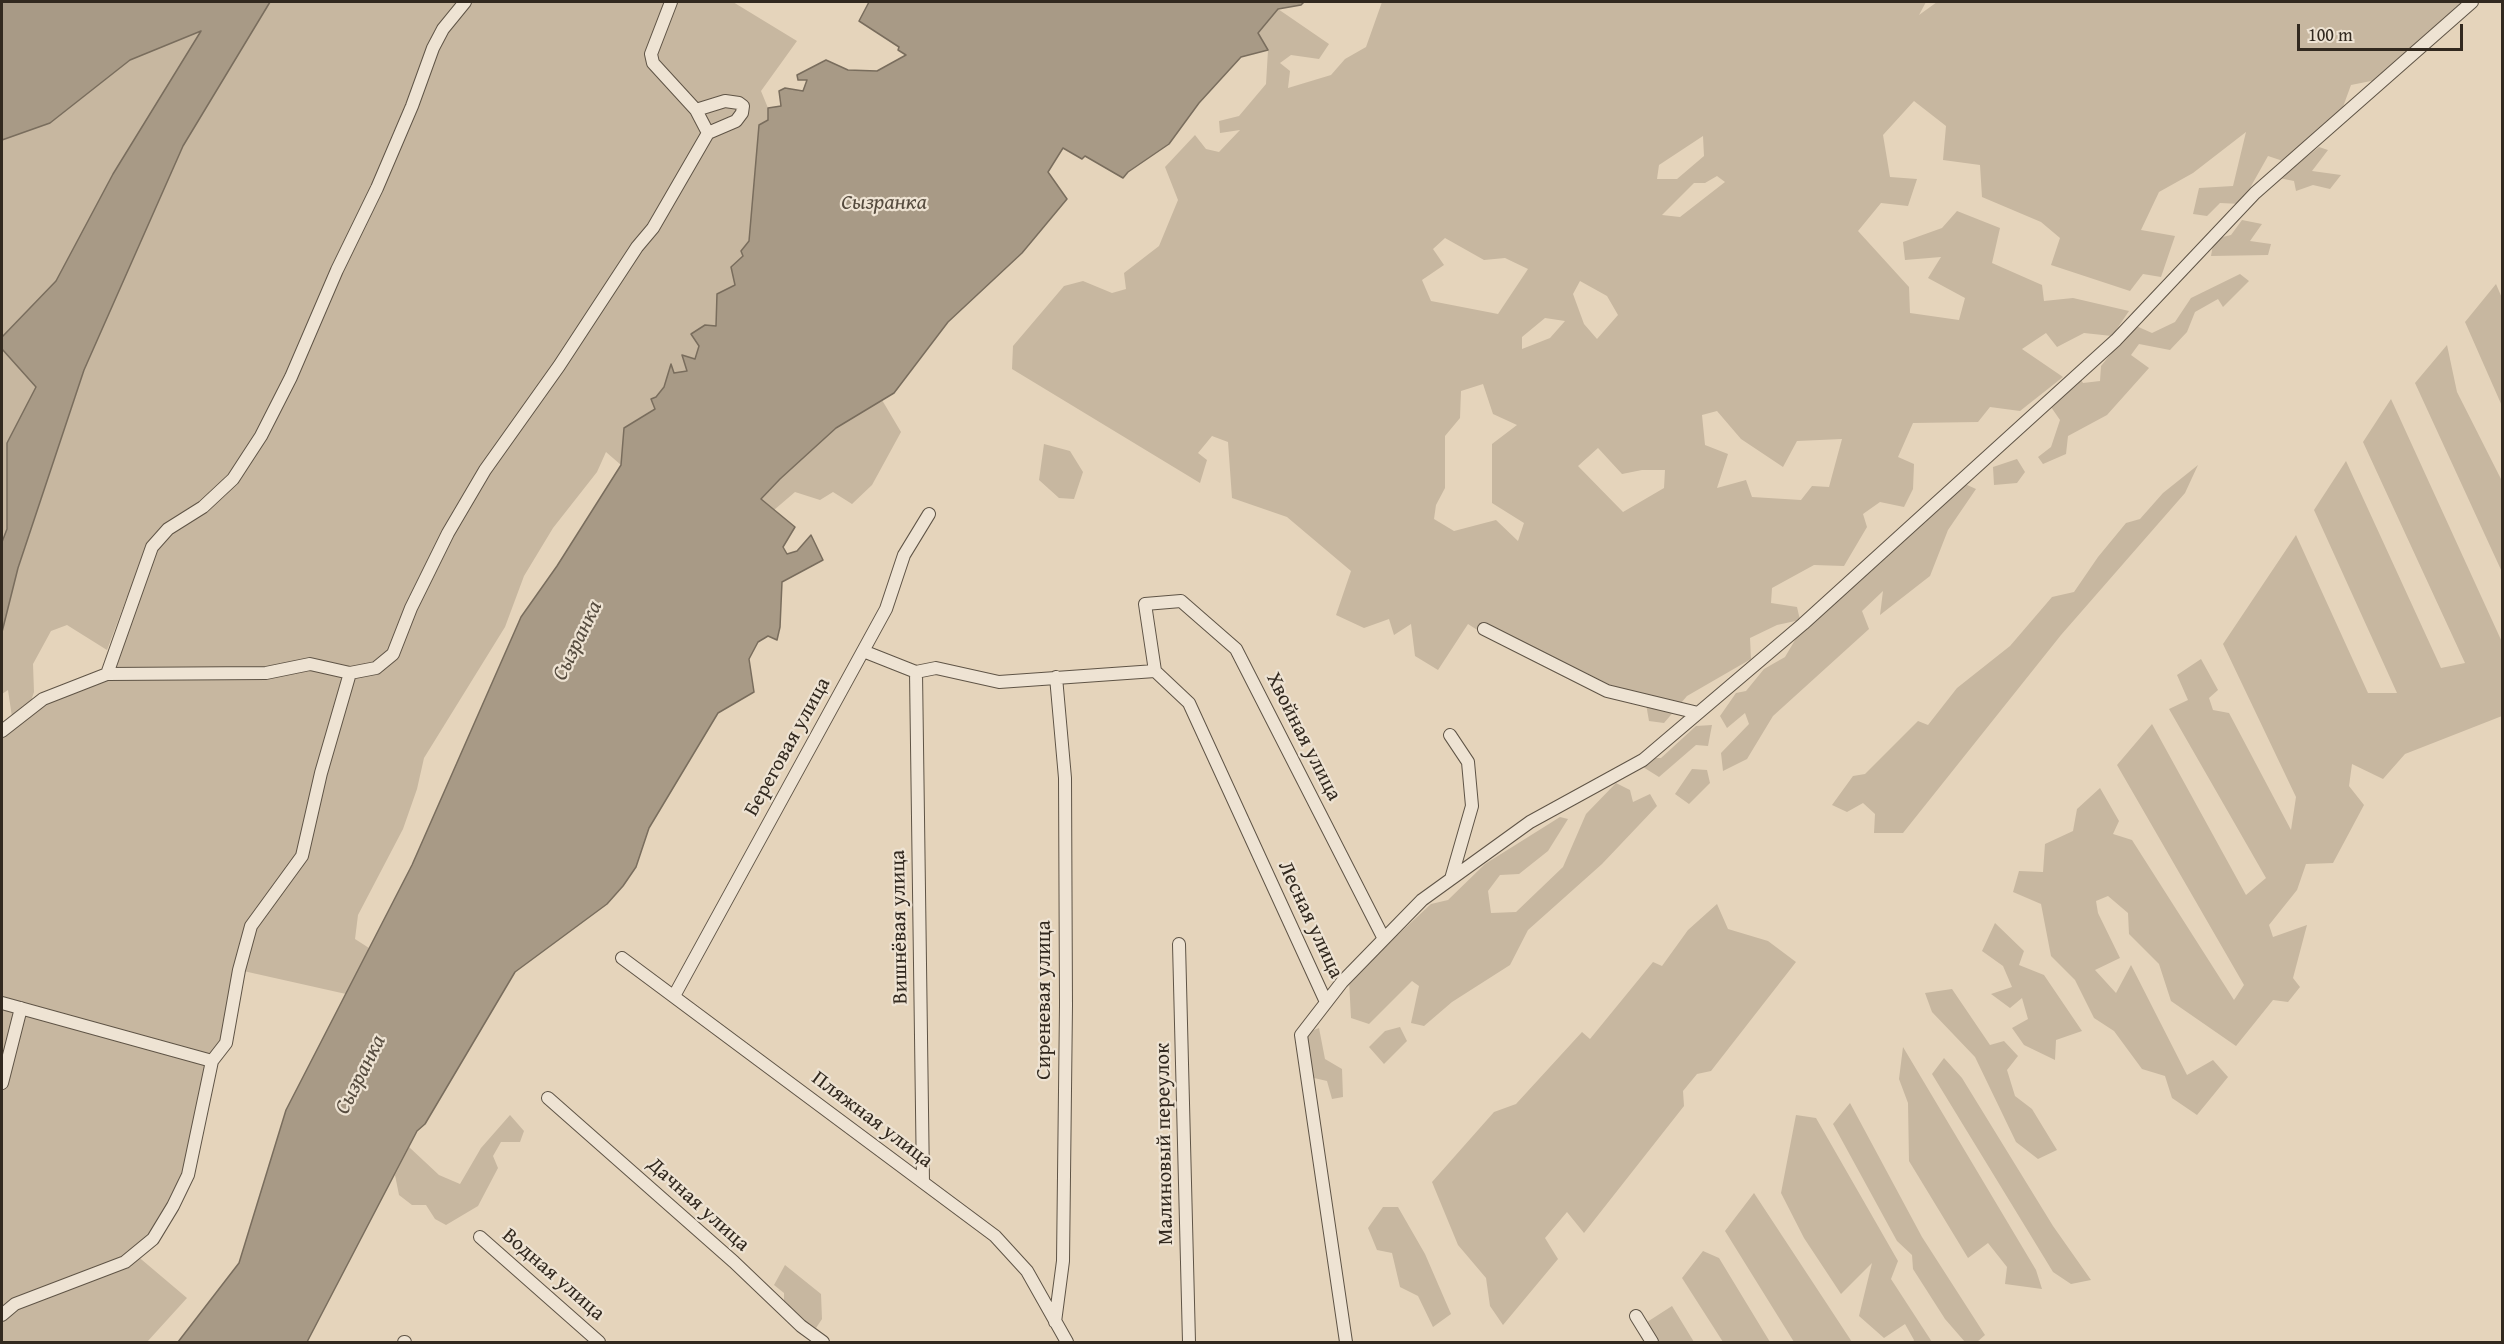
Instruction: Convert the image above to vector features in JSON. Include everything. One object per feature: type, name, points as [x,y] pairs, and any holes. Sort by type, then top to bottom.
[{"type":"street","points":[[107,674],[152,547],[168,529],[203,507],[233,479],[261,436],[291,377],[337,270],[377,188],[412,106],[432,48],[443,29],[465,2]]},
{"type":"street","points":[[671,2],[651,54],[653,63],[696,110],[708,133]]},
{"type":"street","points":[[1326,1002],[1342,982],[1422,900],[1530,822],[1643,760],[1803,624],[2116,340],[2255,193],[2472,2]]},
{"type":"street","points":[[2,731],[44,699],[107,674],[266,673],[310,664],[350,673],[376,668],[393,654],[416,597],[448,532],[485,470],[560,366],[637,247],[653,228],[708,133],[736,121],[742,113],[743,106],[739,103],[725,101],[696,110]]},
{"type":"street","name":"Береговая улица","points":[[674,996],[886,609],[904,555],[929,514]]},
{"type":"street","name":"Хвойная улица","points":[[1155,672],[1145,604],[1181,601],[1236,649],[1384,939]]},
{"type":"street","points":[[1484,629],[1606,691],[1698,713]]},
{"type":"street","points":[[863,651],[916,672],[936,668],[999,682],[1155,672]]},
{"type":"street","name":"Вишнёвая улица","points":[[916,672],[923,1182]]},
{"type":"street","name":"Лесная улица","points":[[1155,672],[1189,703],[1326,1002],[1301,1035],[1346,1342]]},
{"type":"street","points":[[2,1315],[15,1304],[126,1262],[153,1239],[173,1206],[188,1174],[212,1061],[226,1043],[239,969],[251,926],[302,856],[321,773],[350,673]]},
{"type":"street","name":"Сиреневая улица","points":[[1056,677],[1065,778],[1066,1005],[1063,1261],[1056,1322]]},
{"type":"street","points":[[1450,735],[1468,762],[1472,806],[1451,879]]},
{"type":"street","name":"Малиновый переулок","points":[[1179,944],[1189,1342]]},
{"type":"street","name":"Пляжная улица","points":[[622,958],[995,1236],[1027,1271],[1067,1342]]},
{"type":"street","points":[[2,1003],[212,1061]]},
{"type":"street","points":[[2,1083],[21,1008]]},
{"type":"street","name":"Дачная улица","points":[[548,1098],[734,1262],[801,1326],[823,1342]]},
{"type":"street","name":"Водная улица","points":[[480,1237],[599,1342]]},
{"type":"street","points":[[1636,1316],[1652,1342]]},
{"type":"shaded area","points":[[270,2],[733,2],[797,41],[761,91],[768,108],[768,120],[749,241],[741,251],[743,256],[735,285],[717,294],[716,327],[699,346],[695,359],[682,356],[688,371],[674,373],[671,366],[664,387],[656,397],[655,408],[624,428],[621,465],[606,452],[597,472],[553,528],[524,576],[505,627],[424,758],[417,789],[403,829],[358,915],[355,939],[369,948],[346,994],[239,970],[226,1043],[212,1061],[188,1175],[173,1206],[135,1254],[187,1298],[147,1342],[2,1342],[2,731],[12,717],[8,690],[2,694],[2,632],[18,568],[84,370],[183,146]],"holes":[[[127,597],[133,601],[107,674],[28,710],[34,692],[33,664],[51,631],[67,625],[107,650]]]},
{"type":"shaded area","points":[[1382,2],[1926,2],[1919,15],[1937,2],[2462,2],[2386,78],[2351,85],[2340,115],[2289,163],[2268,156],[2241,204],[2220,203],[2207,216],[2193,214],[2199,188],[2233,186],[2246,132],[2193,173],[2159,192],[2141,230],[2175,236],[2161,277],[2143,274],[2130,291],[2051,265],[2060,238],[2041,222],[1982,197],[1980,165],[1943,160],[1946,126],[1914,101],[1883,135],[1890,177],[1917,179],[1908,206],[1881,203],[1858,231],[1909,287],[1910,313],[1959,320],[1965,298],[1928,278],[1941,257],[1905,260],[1903,242],[1942,228],[1957,211],[2000,228],[1992,263],[2042,285],[2044,301],[2073,298],[2129,311],[2112,336],[2084,333],[2057,347],[2046,333],[2022,349],[2063,377],[2020,411],[1990,407],[1978,422],[1913,423],[1898,457],[1914,464],[1913,489],[1904,507],[1880,502],[1863,514],[1867,527],[1844,566],[1814,565],[1772,588],[1771,603],[1797,607],[1800,620],[1777,625],[1750,638],[1751,659],[1687,696],[1664,723],[1649,721],[1645,698],[1496,642],[1468,624],[1438,670],[1415,656],[1411,624],[1394,635],[1389,619],[1364,628],[1336,615],[1351,571],[1287,517],[1232,498],[1228,442],[1212,436],[1198,453],[1207,460],[1200,483],[1012,369],[1013,346],[1064,286],[1083,281],[1112,293],[1126,289],[1124,273],[1159,246],[1178,200],[1165,167],[1195,135],[1206,149],[1219,152],[1240,130],[1220,133],[1219,121],[1239,116],[1266,84],[1268,50],[1258,33],[1278,9],[1329,44],[1319,59],[1291,55],[1280,63],[1290,71],[1288,88],[1331,75],[1345,59],[1366,47]],"holes":[[[1703,136],[1704,156],[1677,179],[1657,179],[1659,165]],[[1717,176],[1725,182],[1680,217],[1662,215],[1694,183],[1705,183]],[[1445,238],[1484,260],[1505,258],[1528,269],[1498,314],[1431,301],[1422,280],[1444,265],[1433,249]],[[1580,281],[1607,296],[1618,315],[1597,339],[1584,324],[1573,294]],[[1545,318],[1565,321],[1550,338],[1522,349],[1522,337]],[[1483,384],[1493,414],[1517,425],[1492,444],[1492,503],[1524,523],[1518,541],[1496,520],[1454,531],[1434,519],[1436,505],[1445,488],[1445,436],[1460,418],[1461,391]],[[1717,411],[1741,439],[1783,467],[1797,441],[1842,439],[1829,487],[1812,486],[1801,500],[1752,497],[1746,480],[1717,488],[1728,454],[1705,445],[1702,415]],[[1598,448],[1622,474],[1642,470],[1665,470],[1664,488],[1623,512],[1578,466]]]},
{"type":"shaded area","points":[[202,30],[113,174],[56,281],[2,337],[2,140],[50,123],[130,60]]},
{"type":"shaded area","points":[[2319,147],[2328,150],[2312,171],[2341,175],[2330,189],[2313,185],[2296,191],[2294,181],[2279,178]]},
{"type":"shaded area","points":[[2242,220],[2262,224],[2250,241],[2271,244],[2268,255],[2211,256],[2214,239],[2231,235]]},
{"type":"shaded area","points":[[2240,274],[2249,281],[2223,307],[2218,299],[2195,312],[2187,332],[2170,350],[2139,344],[2131,355],[2149,368],[2107,415],[2068,436],[2066,454],[2043,464],[2038,457],[2051,447],[2060,420],[2051,407],[2077,373],[2083,383],[2100,381],[2101,366],[2134,325],[2152,333],[2175,322],[2191,298]]},
{"type":"shaded area","points":[[2496,284],[2502,298],[2502,406],[2465,322]]},
{"type":"shaded area","points":[[2447,345],[2457,392],[2502,481],[2502,572],[2415,383]]},
{"type":"shaded area","points":[[2,349],[36,387],[7,443],[7,529],[2,542]]},
{"type":"shaded area","points":[[2391,399],[2502,642],[2502,716],[2405,754],[2383,779],[2352,764],[2349,786],[2364,805],[2333,863],[2306,864],[2297,890],[2269,925],[2273,937],[2307,925],[2293,978],[2300,987],[2288,1002],[2273,1000],[2236,1046],[2171,1001],[2159,964],[2129,934],[2128,913],[2108,896],[2096,901],[2098,913],[2120,958],[2095,970],[2116,993],[2131,965],[2187,1075],[2213,1060],[2228,1077],[2197,1115],[2172,1098],[2165,1076],[2142,1069],[2114,1031],[2094,1018],[2075,980],[2051,956],[2041,904],[2013,892],[2019,871],[2043,872],[2045,844],[2073,831],[2077,809],[2100,788],[2119,821],[2113,834],[2132,840],[2234,1000],[2244,985],[2117,765],[2152,724],[2246,895],[2266,878],[2169,709],[2188,700],[2177,675],[2201,659],[2218,690],[2209,698],[2213,710],[2229,713],[2291,830],[2296,797],[2223,644],[2296,535],[2368,693],[2397,693],[2314,510],[2346,461],[2441,668],[2465,663],[2363,442]]},
{"type":"shaded area","points":[[882,400],[901,432],[872,485],[852,504],[833,492],[820,500],[795,492],[774,510],[761,500],[780,479],[836,428]]},
{"type":"shaded area","points":[[1044,444],[1070,451],[1083,472],[1074,499],[1059,498],[1039,480]]},
{"type":"shaded area","points":[[2017,459],[2025,472],[2017,483],[1994,485],[1993,467]]},
{"type":"shaded area","points":[[2198,465],[2185,493],[2061,635],[1903,833],[1874,833],[1875,814],[1863,803],[1847,812],[1832,805],[1853,776],[1865,774],[1918,721],[1928,725],[1957,688],[2010,646],[2052,597],[2074,592],[2098,557],[2126,523],[2140,519],[2163,493]]},
{"type":"shaded area","points":[[1965,484],[1976,489],[1948,530],[1930,576],[1880,615],[1883,591],[1862,611],[1869,629],[1773,716],[1747,759],[1723,771],[1721,753],[1749,724],[1745,713],[1727,728],[1720,716],[1736,693],[1746,691],[1764,669],[1785,657],[1798,635]]},
{"type":"shaded area","points":[[1712,725],[1708,746],[1696,745],[1659,777],[1643,767],[1649,758],[1661,758],[1696,726]]},
{"type":"shaded area","points":[[1692,769],[1707,770],[1710,783],[1689,804],[1675,794]]},
{"type":"shaded area","points":[[1616,783],[1630,790],[1633,802],[1650,794],[1657,806],[1602,864],[1528,930],[1510,965],[1452,1002],[1424,1026],[1411,1023],[1419,986],[1412,981],[1369,1024],[1351,1018],[1349,980],[1431,904],[1448,900],[1485,864],[1560,817],[1568,819],[1548,851],[1519,874],[1500,875],[1488,891],[1491,913],[1516,912],[1563,867],[1586,814]]},
{"type":"shaded area","points":[[1717,904],[1728,929],[1768,941],[1796,962],[1711,1071],[1697,1074],[1683,1091],[1684,1106],[1584,1233],[1567,1212],[1545,1238],[1558,1259],[1503,1325],[1490,1306],[1486,1278],[1458,1245],[1432,1182],[1494,1112],[1516,1104],[1582,1032],[1590,1039],[1653,962],[1662,966],[1688,930]]},
{"type":"shaded area","points":[[1995,923],[2024,951],[2019,965],[2044,975],[2082,1031],[2056,1040],[2055,1060],[2024,1045],[2012,1028],[2028,1019],[2022,998],[2010,1008],[1991,994],[2012,987],[2003,966],[1982,951]]},
{"type":"shaded area","points":[[1952,989],[1990,1045],[2004,1041],[2018,1056],[2007,1070],[2015,1096],[2032,1109],[2057,1150],[2038,1159],[2016,1142],[1975,1057],[1932,1012],[1925,993]]},
{"type":"shaded area","points":[[1400,1027],[1407,1041],[1384,1064],[1369,1047],[1385,1031]]},
{"type":"shaded area","points":[[1319,1028],[1325,1059],[1342,1069],[1343,1097],[1332,1099],[1327,1081],[1314,1078],[1306,1033]]},
{"type":"shaded area","points":[[1903,1047],[2036,1270],[2042,1289],[2005,1284],[2007,1267],[1988,1243],[1968,1258],[1909,1161],[1908,1103],[1899,1079]]},
{"type":"shaded area","points":[[1944,1058],[1962,1078],[2053,1226],[2091,1280],[2071,1284],[2053,1272],[1932,1074]]},
{"type":"shaded area","points":[[1850,1103],[1922,1237],[1985,1335],[1977,1342],[1965,1342],[1945,1319],[1913,1269],[1912,1255],[1897,1241],[1833,1124]]},
{"type":"shaded area","points":[[510,1115],[524,1131],[520,1142],[501,1142],[493,1156],[498,1168],[478,1206],[446,1225],[435,1219],[426,1205],[412,1205],[399,1195],[395,1175],[409,1147],[439,1175],[460,1184],[481,1148]]},
{"type":"shaded area","points":[[1796,1115],[1816,1118],[1898,1261],[1891,1279],[1932,1342],[1913,1342],[1905,1324],[1884,1338],[1859,1316],[1872,1263],[1841,1294],[1804,1238],[1781,1193]]},
{"type":"shaded area","points":[[1754,1193],[1852,1342],[1794,1342],[1725,1231]]},
{"type":"shaded area","points":[[1383,1207],[1398,1207],[1425,1254],[1451,1314],[1433,1327],[1418,1296],[1400,1287],[1392,1253],[1377,1250],[1368,1228]]},
{"type":"shaded area","points":[[1703,1251],[1719,1258],[1770,1342],[1723,1342],[1682,1278]]},
{"type":"shaded area","points":[[785,1265],[821,1294],[822,1319],[816,1328],[784,1306],[784,1293],[774,1285]]},
{"type":"shaded area","points":[[1672,1306],[1694,1342],[1650,1342],[1644,1324]]},
{"type":"water","points":[[2,2],[270,2],[183,146],[84,370],[18,568],[2,632],[2,542],[7,529],[7,443],[36,387],[2,349],[2,337],[56,281],[113,174],[201,31],[130,60],[50,123],[2,140]]},
{"type":"water","name":"Сызранка","points":[[869,2],[1304,2],[1301,5],[1278,9],[1258,33],[1268,50],[1241,57],[1199,103],[1169,144],[1128,172],[1123,178],[1085,156],[1082,159],[1063,148],[1048,172],[1067,199],[1022,253],[948,322],[894,393],[836,428],[761,499],[795,527],[783,547],[787,554],[797,551],[811,535],[823,560],[782,582],[780,627],[777,640],[768,636],[758,642],[749,659],[754,692],[718,713],[649,828],[636,867],[623,886],[607,904],[515,972],[425,1124],[417,1131],[307,1342],[178,1342],[239,1263],[286,1110],[412,865],[521,617],[557,566],[621,465],[624,428],[655,409],[651,399],[656,397],[664,387],[671,364],[674,373],[687,371],[682,355],[695,359],[699,346],[691,334],[705,325],[716,326],[717,294],[735,285],[731,267],[743,256],[741,251],[749,241],[759,125],[768,120],[768,108],[781,106],[779,91],[785,88],[803,91],[807,80],[798,80],[797,75],[826,60],[848,70],[877,71],[906,55],[898,50],[899,47],[859,21]]}]
